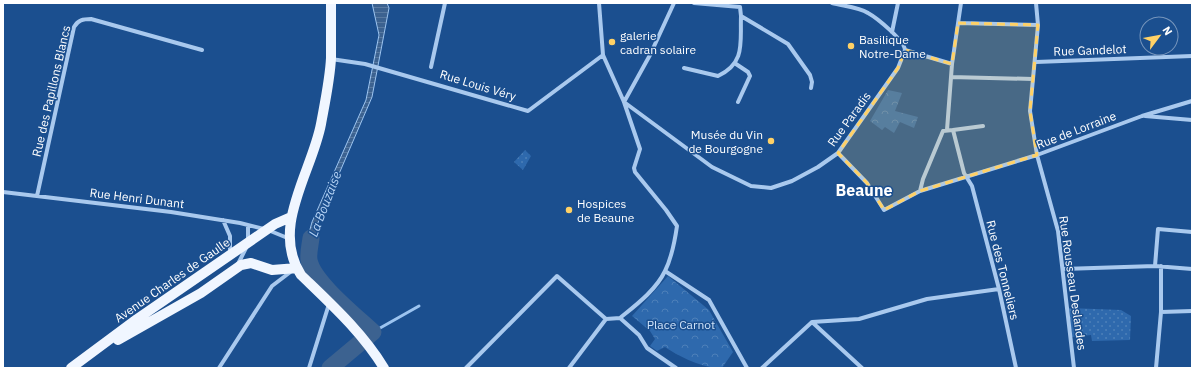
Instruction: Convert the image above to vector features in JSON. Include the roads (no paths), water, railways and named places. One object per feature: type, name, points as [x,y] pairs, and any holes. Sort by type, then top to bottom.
[{"type":"main road","points":[[331,3],[331,59],[320,126],[291,217],[290,239],[297,268],[301,275],[358,332],[374,352],[384,368]]},
{"type":"main road","name":"Avenue Charles de Gaulle","points":[[71,368],[137,319],[268,230],[291,217]]},
{"type":"main road","points":[[236,268],[251,262],[272,270],[297,268]]},
{"type":"main road","name":"Avenue Charles de Gaulle","points":[[81,368],[124,336],[201,293],[236,268]]},
{"type":"street","points":[[431,67],[445,3]]},
{"type":"street","points":[[466,368],[557,276],[606,319],[620,318],[638,304],[658,282],[665,271],[677,226],[635,172],[634,168],[640,149],[624,102],[603,55],[599,3]]},
{"type":"street","points":[[624,102],[650,55],[674,3]]},
{"type":"street","points":[[684,68],[718,76],[736,64],[739,57],[742,5],[694,3]]},
{"type":"street","points":[[832,3],[868,12],[892,32],[905,46],[905,50],[952,64]]},
{"type":"street","points":[[892,32],[898,3]]},
{"type":"street","points":[[947,130],[952,64],[961,3]]},
{"type":"street","name":"Rue Rousseau Deslandes","points":[[1036,3],[1038,25],[1036,62],[1030,111],[1037,155],[1058,231],[1074,368]]},
{"type":"street","points":[[741,16],[788,44],[810,75],[812,82],[811,88]]},
{"type":"street","name":"Rue des Papillons Blancs","points":[[37,196],[53,118],[76,23],[80,20],[91,19],[202,50]]},
{"type":"street","points":[[958,23],[1038,25]]},
{"type":"street","name":"Rue Paradis","points":[[624,102],[712,167],[751,186],[771,188],[792,181],[838,154],[898,68],[905,50]]},
{"type":"street","name":"Rue Louis Véry","points":[[331,59],[365,64],[528,111],[603,55]]},
{"type":"street","name":"Rue Gandelot","points":[[1036,62],[1192,56]]},
{"type":"street","points":[[736,64],[748,72],[750,76],[738,102]]},
{"type":"street","points":[[951,77],[1033,79]]},
{"type":"street","name":"Rue de Lorraine","points":[[838,154],[867,183],[884,210],[920,191],[967,178],[1037,155],[1142,116],[1192,101]]},
{"type":"street","points":[[1142,116],[1192,120]]},
{"type":"street","points":[[920,191],[923,179],[943,131],[983,126]]},
{"type":"street","name":"Rue des Tonneliers","points":[[952,130],[967,178],[972,186],[999,289],[1016,368]]},
{"type":"street","name":"Rue Henri Dunant","points":[[3,192],[171,212],[223,220],[268,230],[290,239]]},
{"type":"street","points":[[223,220],[230,236],[230,256]]},
{"type":"street","points":[[236,268],[248,244],[248,225]]},
{"type":"street","points":[[1155,266],[1158,229],[1192,232]]},
{"type":"street","points":[[1063,269],[1155,266],[1192,269]]},
{"type":"street","points":[[1156,368],[1161,312],[1161,266]]},
{"type":"street","points":[[220,368],[272,286],[297,268]]},
{"type":"street","points":[[665,271],[709,300],[746,368]]},
{"type":"street","points":[[762,368],[812,322],[860,319],[927,299],[999,289]]},
{"type":"street","points":[[308,368],[329,302]]},
{"type":"street","points":[[1161,312],[1192,311]]},
{"type":"street","points":[[620,318],[639,335],[647,348],[676,368]]},
{"type":"street","points":[[569,368],[606,319]]},
{"type":"street","points":[[812,322],[862,368]]},
{"type":"water","points":[[372,3],[387,3],[389,8],[372,97],[314,232],[312,260],[307,262],[306,244],[312,222],[366,100],[379,35]]},
{"type":"water","points":[[354,340],[360,347],[334,368],[324,368]]},
{"type":"waterway","name":"La Bouzaise","points":[[311,238],[309,260],[312,269],[336,298],[373,332],[330,368]]},
{"type":"waterway","points":[[373,332],[419,306]]},
{"type":"place","name":"galerie cadran solaire","points":[[612,42]]},
{"type":"place","name":"Basilique Notre-Dame","points":[[851,46]]},
{"type":"place","name":"Musée du Vin de Bourgogne","points":[[771,141]]},
{"type":"place","name":"Hospices de Beaune","points":[[569,210]]},
{"type":"district","name":"Beaune","points":[[864,190]]},
{"type":"park label","name":"Place Carnot","points":[[681,324]]}]
